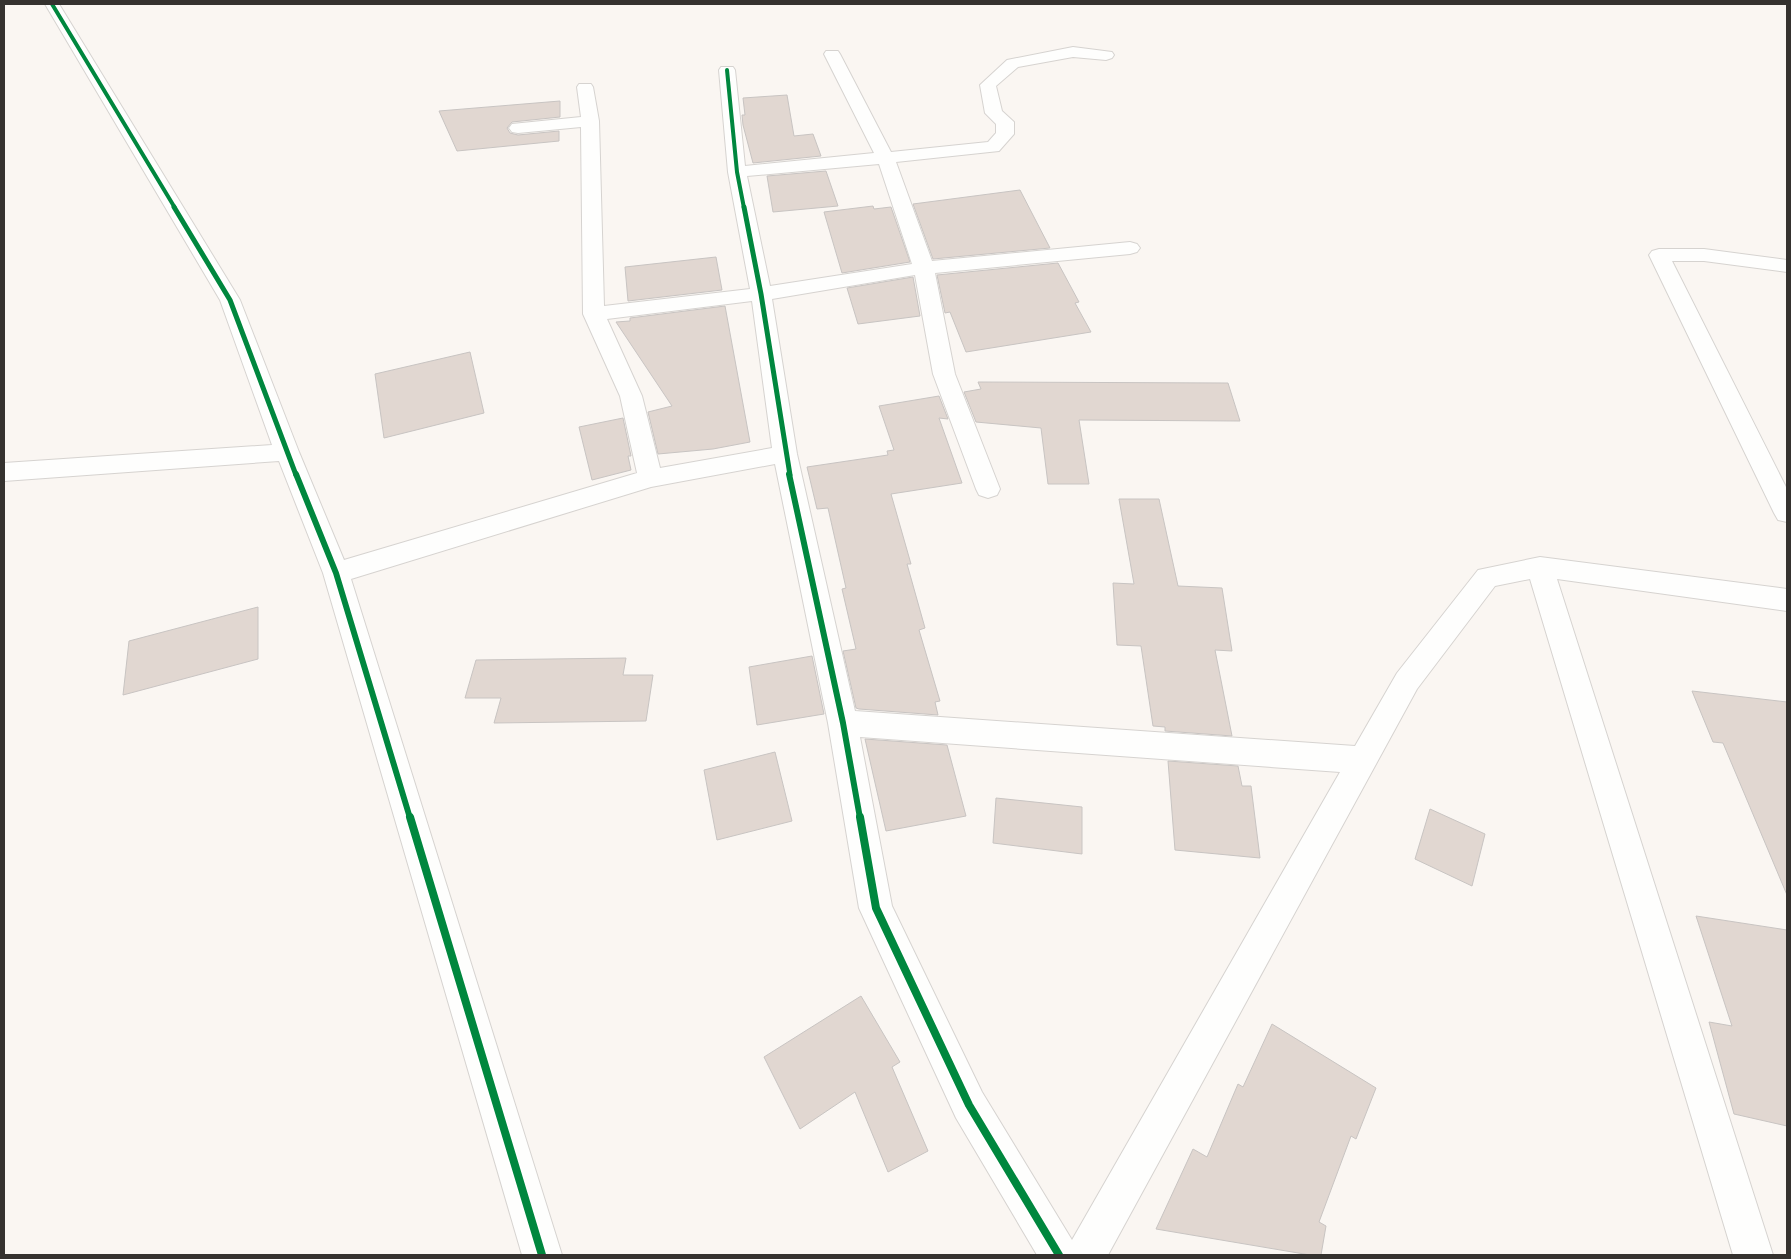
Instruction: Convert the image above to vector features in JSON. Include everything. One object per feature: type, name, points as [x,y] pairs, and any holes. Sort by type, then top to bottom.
[{"type":"street","points":[[52,4],[230,300],[287,452],[336,573],[542,1255]]},
{"type":"street","points":[[737,172],[886,159],[993,147],[1005,134],[1005,122],[994,113],[988,85],[1013,63],[1073,52],[1106,55]]},
{"type":"street","points":[[832,54],[886,159],[924,268],[944,374],[988,489]]},
{"type":"street","points":[[727,70],[737,172],[761,294],[785,454],[843,723],[876,908],[969,1105],[1059,1255]]},
{"type":"street","points":[[585,86],[590,121],[594,314],[631,396],[650,478]]},
{"type":"street","points":[[518,128],[590,121]]},
{"type":"street","points":[[594,314],[761,294],[924,268],[1130,248]]},
{"type":"street","points":[[1787,266],[1704,255],[1659,255],[1787,513]]},
{"type":"street","points":[[4,472],[287,452]]},
{"type":"street","points":[[336,573],[650,478],[785,454]]},
{"type":"street","points":[[1086,1255],[1407,681],[1487,577],[1540,567],[1787,600]]},
{"type":"street","points":[[1540,567],[1753,1255]]},
{"type":"street","points":[[843,723],[1363,760]]},
{"type":"building","points":[[787,95],[794,136],[813,134],[821,156],[753,163],[743,125],[742,115],[745,115],[743,98]]},
{"type":"building","points":[[560,101],[560,117],[512,122],[507,128],[510,133],[518,135],[559,131],[559,141],[457,151],[439,111]]},
{"type":"building","points":[[826,171],[838,206],[773,212],[767,176]]},
{"type":"building","points":[[1020,190],[1050,248],[933,259],[913,204]]},
{"type":"building","points":[[873,206],[874,209],[891,207],[910,262],[842,273],[824,212]]},
{"type":"building","points":[[716,257],[722,290],[628,301],[625,267]]},
{"type":"building","points":[[1058,263],[1079,302],[1075,303],[1091,332],[966,352],[950,312],[945,313],[937,275]]},
{"type":"building","points":[[913,277],[920,316],[858,324],[847,288]]},
{"type":"building","points":[[725,306],[750,442],[713,449],[658,454],[648,412],[672,406],[616,322],[630,321],[630,318]]},
{"type":"building","points":[[470,352],[484,413],[384,438],[375,374]]},
{"type":"building","points":[[978,382],[1228,383],[1240,421],[1079,420],[1089,484],[1048,484],[1041,428],[976,422],[964,392],[981,389]]},
{"type":"building","points":[[939,396],[948,419],[939,418],[962,483],[891,494],[911,564],[907,564],[925,628],[919,630],[940,701],[935,702],[938,715],[859,709],[856,708],[843,651],[856,649],[842,589],[846,588],[828,508],[817,509],[807,467],[888,455],[887,451],[894,450],[879,406]]},
{"type":"building","points":[[623,418],[631,456],[628,456],[631,470],[592,480],[579,427]]},
{"type":"building","points":[[1119,499],[1159,499],[1178,586],[1222,588],[1232,651],[1215,650],[1232,736],[1165,731],[1165,727],[1153,726],[1141,646],[1117,645],[1113,583],[1134,584]]},
{"type":"building","points":[[258,607],[258,659],[123,695],[129,641]]},
{"type":"building","points":[[812,656],[824,714],[757,725],[749,667]]},
{"type":"building","points":[[626,658],[623,675],[653,675],[646,721],[494,723],[501,698],[465,698],[476,660]]},
{"type":"building","points":[[1692,691],[1787,702],[1787,895],[1723,743],[1713,742]]},
{"type":"building","points":[[865,739],[947,745],[966,816],[886,831]]},
{"type":"building","points":[[775,752],[792,821],[717,840],[704,770]]},
{"type":"building","points":[[1168,761],[1238,766],[1242,786],[1251,786],[1260,858],[1175,850]]},
{"type":"building","points":[[996,798],[1082,807],[1082,854],[993,843]]},
{"type":"building","points":[[1430,809],[1485,834],[1472,886],[1415,859]]},
{"type":"building","points":[[1696,916],[1787,930],[1787,1126],[1734,1114],[1709,1022],[1732,1026]]},
{"type":"building","points":[[861,996],[900,1062],[892,1067],[928,1151],[888,1172],[855,1092],[800,1129],[764,1057]]},
{"type":"building","points":[[1272,1024],[1376,1088],[1356,1139],[1351,1136],[1319,1222],[1326,1226],[1321,1255],[1310,1255],[1156,1229],[1193,1149],[1207,1157],[1238,1084],[1243,1087]]},
{"type":"cycle path","points":[[52,4],[230,300],[287,452],[336,573],[542,1255]]},
{"type":"cycle path","points":[[727,70],[737,172],[761,294],[785,454],[843,723],[876,908],[969,1105],[1059,1255]]}]
